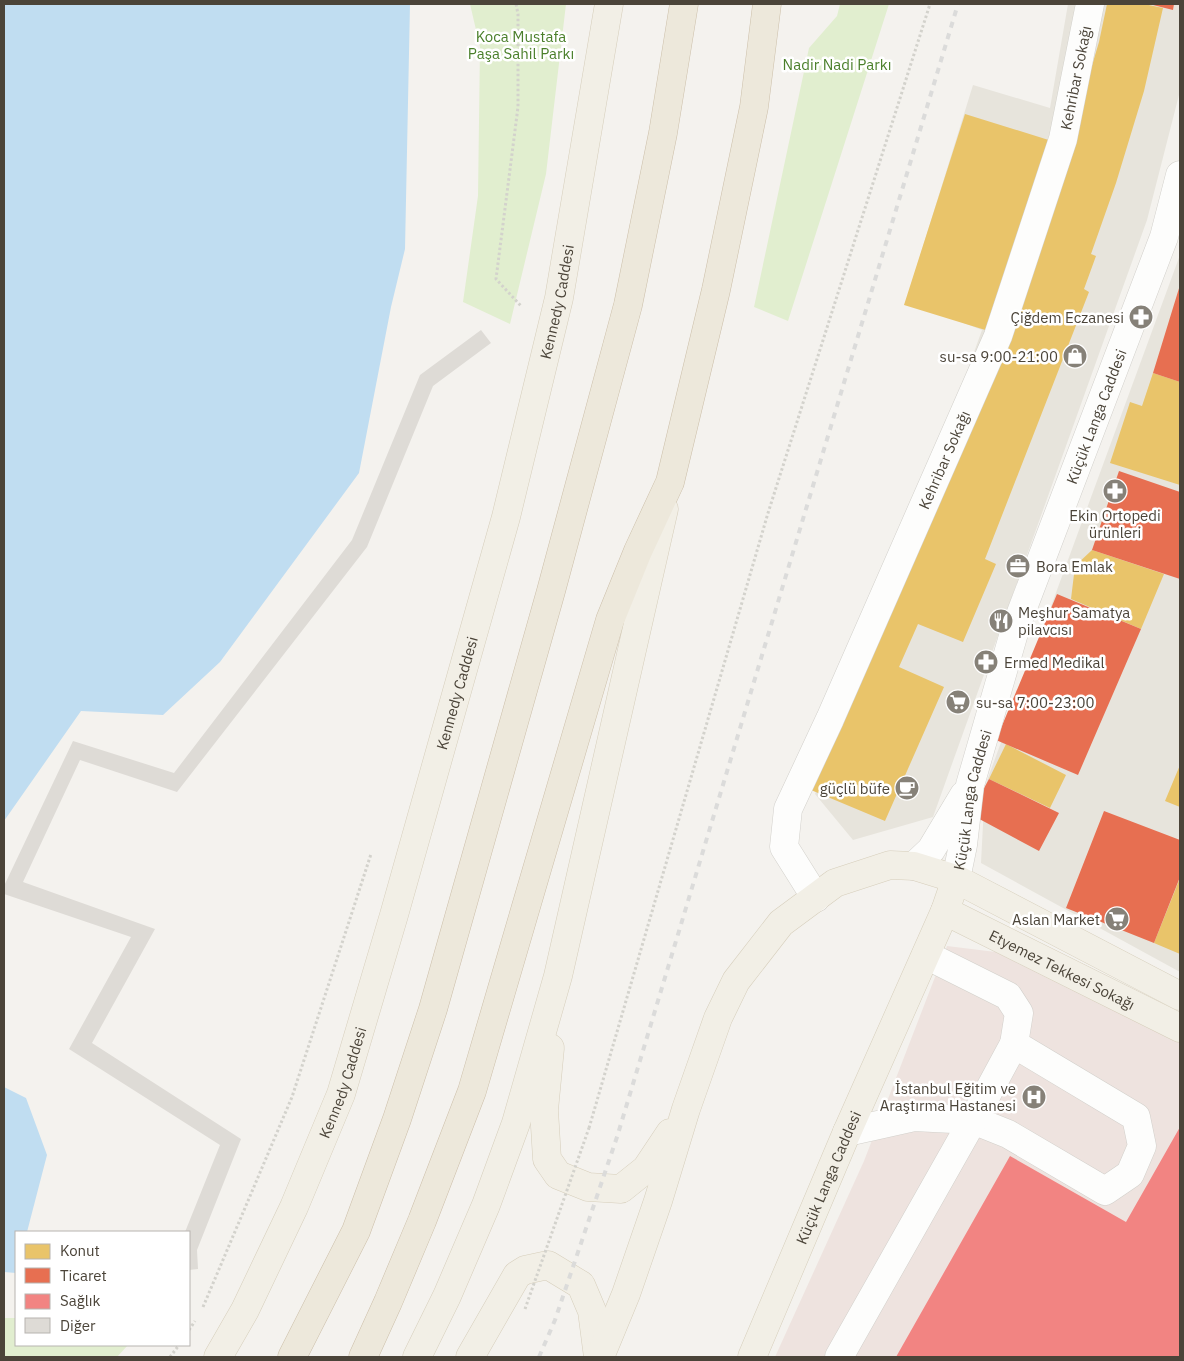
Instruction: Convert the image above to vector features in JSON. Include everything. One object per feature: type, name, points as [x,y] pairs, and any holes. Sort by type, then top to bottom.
[{"type":"highway","points":[[292,1357],[356,1230],[397,1120],[433,1009],[551,591],[628,306],[663,133],[684,4]]},
{"type":"highway","points":[[363,1357],[422,1221],[472,1091],[610,620],[638,551],[670,482],[716,290],[754,107],[767,4]]},
{"type":"main road","name":"Kennedy Caddesi","points":[[218,1357],[245,1310],[294,1207],[341,1094],[394,915],[506,517],[557,308],[609,4]]},
{"type":"main road","points":[[417,1357],[447,1296],[486,1205],[516,1123],[558,976],[670,482]]},
{"type":"main road","name":"Etyemez Tekkesi Sokağı","points":[[686,1109],[718,1018],[736,981],[781,923],[836,883],[890,865],[914,866],[956,879],[1180,996]]},
{"type":"main road","name":"Küçük Langa Caddesi","points":[[752,1357],[847,1132],[946,911],[956,879]]},
{"type":"main road","name":"Etyemez Tekkesi Sokağı","points":[[946,911],[1180,1028]]},
{"type":"main road","points":[[558,976],[544,1110],[547,1159],[558,1175],[588,1187],[621,1190],[646,1169],[686,1109]]},
{"type":"main road","points":[[599,1357],[626,1294],[655,1211],[686,1109]]},
{"type":"main road","points":[[470,1357],[517,1275],[525,1270],[548,1265],[581,1285],[592,1311],[599,1357]]},
{"type":"street","name":"Kehribar Sokağı","points":[[816,898],[784,847],[788,809],[830,719],[998,336],[1063,139],[1090,4]]},
{"type":"street","name":"Küçük Langa Caddesi","points":[[956,879],[963,845],[970,785],[1016,626],[1172,239],[1180,175]]},
{"type":"street","points":[[914,866],[931,850],[948,825],[970,785]]},
{"type":"street","points":[[839,1357],[1014,1044],[1019,1013],[1008,996],[926,955]]},
{"type":"street","points":[[847,1132],[914,1117],[973,1120],[1008,1134],[1105,1191],[1130,1174],[1142,1146],[1136,1117],[1014,1044]]},
{"type":"path","points":[[516,4],[518,14],[518,107],[496,279],[524,308],[525,298]]},
{"type":"path","points":[[525,1309],[589,1128],[768,513],[930,4]]},
{"type":"path","points":[[201,1311],[292,1097],[372,852]]},
{"type":"path","points":[[190,1328],[197,1318]]},
{"type":"path","points":[[170,1357],[178,1346]]},
{"type":"shaded area","points":[[1068,4],[1180,4],[1180,91],[1147,220],[933,817],[853,840],[815,794],[982,330],[906,301],[973,85],[1050,108]]},
{"type":"shaded area","points":[[1180,255],[1180,972],[981,863],[985,786]]},
{"type":"shaded area","name":"İstanbul Eğitim ve Araştırma Hastanesi","points":[[947,946],[1036,957],[1180,1034],[1180,1357],[775,1357],[864,1161]]},
{"type":"green space","name":"Koca Mustafa Paşa Sahil Parkı","points":[[470,4],[566,4],[546,174],[510,324],[463,302],[478,196],[480,47]]},
{"type":"green space","name":"Nadir Nadi Parkı","points":[[840,4],[889,4],[788,321],[754,307],[809,48],[837,16]]},
{"type":"green space","points":[[4,1318],[15,1318],[15,1346],[127,1346],[117,1357],[4,1357]]},
{"type":"water","points":[[4,4],[410,4],[405,249],[391,307],[359,473],[220,662],[163,715],[81,711],[4,821]]},
{"type":"water","points":[[4,1087],[26,1098],[47,1155],[27,1231],[15,1231],[15,1273],[4,1272]]},
{"type":"building: Konut","points":[[1107,4],[1144,4],[1163,8],[1144,91],[1116,183],[1091,254],[1096,256],[1084,289],[1089,292],[985,559],[996,564],[963,642],[918,624],[899,667],[944,687],[885,821],[799,785],[1063,163],[1099,42]]},
{"type":"building: Konut","points":[[965,114],[1055,142],[995,333],[904,305]]},
{"type":"building: Konut","points":[[1153,373],[1180,382],[1180,485],[1110,463],[1130,402],[1142,406]]},
{"type":"building: Konut","points":[[1092,550],[1164,574],[1141,629],[1071,599],[1075,566]]},
{"type":"building: Konut","points":[[1006,744],[1066,775],[1050,808],[989,779]]},
{"type":"building: Konut","points":[[1180,765],[1180,807],[1165,801]]},
{"type":"building: Konut","points":[[1180,878],[1180,954],[1154,943]]},
{"type":"building: Ticaret","points":[[1149,4],[1174,4],[1173,10]]},
{"type":"building: Ticaret","points":[[1180,285],[1180,382],[1153,373]]},
{"type":"building: Ticaret","points":[[1119,471],[1180,492],[1180,579],[1092,550]]},
{"type":"building: Ticaret","points":[[1057,594],[1141,629],[1078,775],[996,740]]},
{"type":"building: Ticaret","points":[[989,779],[1059,813],[1039,851],[970,814]]},
{"type":"building: Ticaret","points":[[1104,811],[1180,840],[1180,877],[1154,943],[1066,908]]},
{"type":"building: Sağlık","points":[[1180,1127],[1180,1357],[896,1357],[1010,1156],[1126,1222]]},
{"type":"building: Diğer","points":[[481,330],[491,343],[433,386],[367,547],[177,792],[80,760],[23,882],[155,929],[92,1043],[241,1139],[197,1250],[198,1269],[190,1270],[190,1231],[185,1231],[220,1145],[69,1049],[131,937],[4,894],[4,886],[73,741],[174,773],[352,540],[420,375]]},
{"type":"railway","points":[[539,1357],[555,1320],[617,1137],[958,4]]},
{"type":"place","name":"Çiğdem Eczanesi","points":[[1141,317]]},
{"type":"place","name":"su-sa 9:00-21:00","points":[[1075,356]]},
{"type":"place","name":"Ekin Ortopedi ürünleri","points":[[1115,491]]},
{"type":"place","name":"Bora Emlak","points":[[1018,566]]},
{"type":"place","name":"Meşhur Samatya pilavcısı","points":[[1001,621]]},
{"type":"place","name":"Ermed Medikal","points":[[986,662]]},
{"type":"place","name":"su-sa 7:00-23:00","points":[[958,702]]},
{"type":"place","name":"güçlü büfe","points":[[907,788]]},
{"type":"place","name":"Aslan Market","points":[[1117,919]]},
{"type":"place","name":"İstanbul Eğitim ve Araştırma Hastanesi","points":[[1034,1097]]}]
